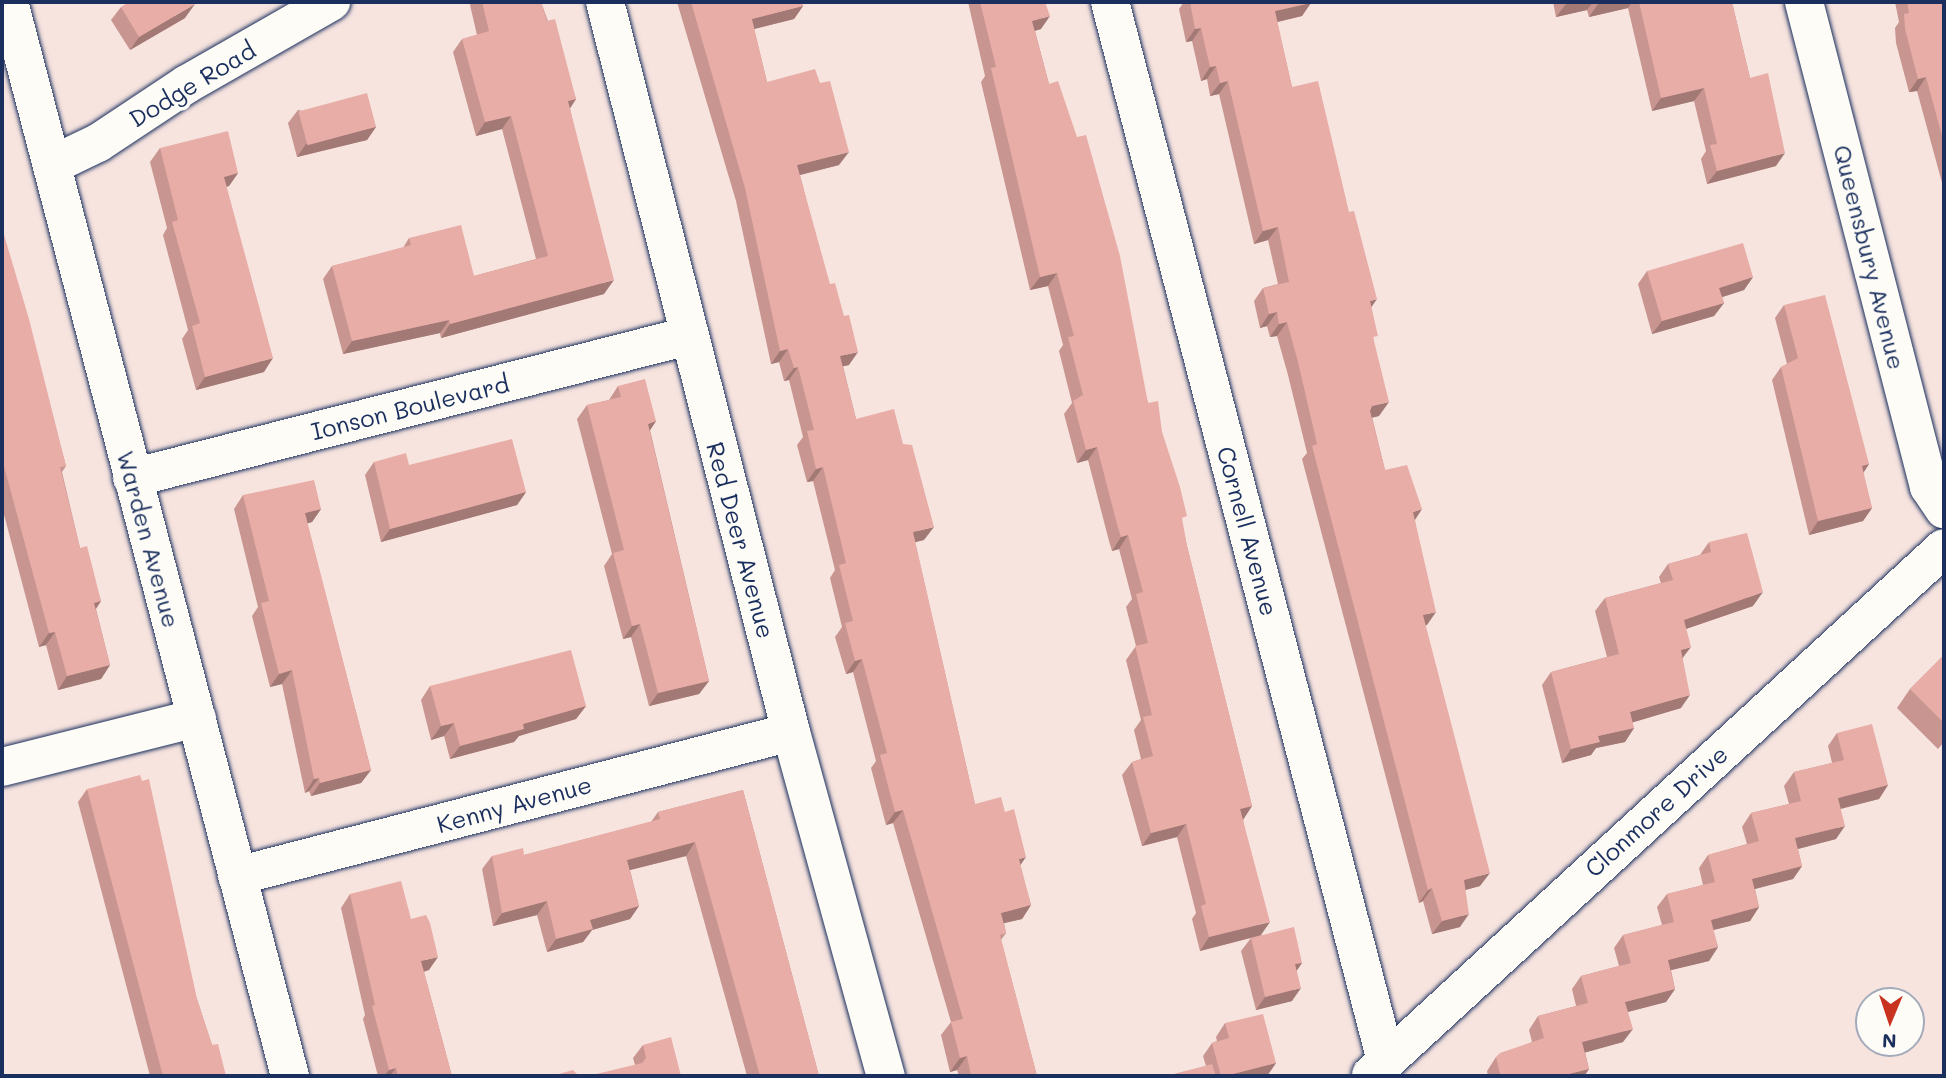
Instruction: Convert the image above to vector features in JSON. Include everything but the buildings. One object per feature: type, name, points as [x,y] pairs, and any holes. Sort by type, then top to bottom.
[{"type":"street","name":"Warden Avenue","points":[[9,2],[290,1076]]},
{"type":"street","name":"Dodge Road","points":[[52,165],[98,143],[187,84],[331,2]]},
{"type":"street","name":"Red Deer Avenue","points":[[605,2],[791,732],[886,1076]]},
{"type":"street","name":"Cornell Avenue","points":[[1110,2],[1378,1069]]},
{"type":"street","name":"Queensbury Avenue","points":[[1804,2],[1929,487],[1944,509]]},
{"type":"street","name":"Ionson Boulevard","points":[[132,478],[688,335]]},
{"type":"street","name":"Clonmore Drive","points":[[1378,1069],[1944,548]]},
{"type":"street","points":[[2,767],[197,718]]},
{"type":"street","name":"Kenny Avenue","points":[[237,876],[791,732]]}]
